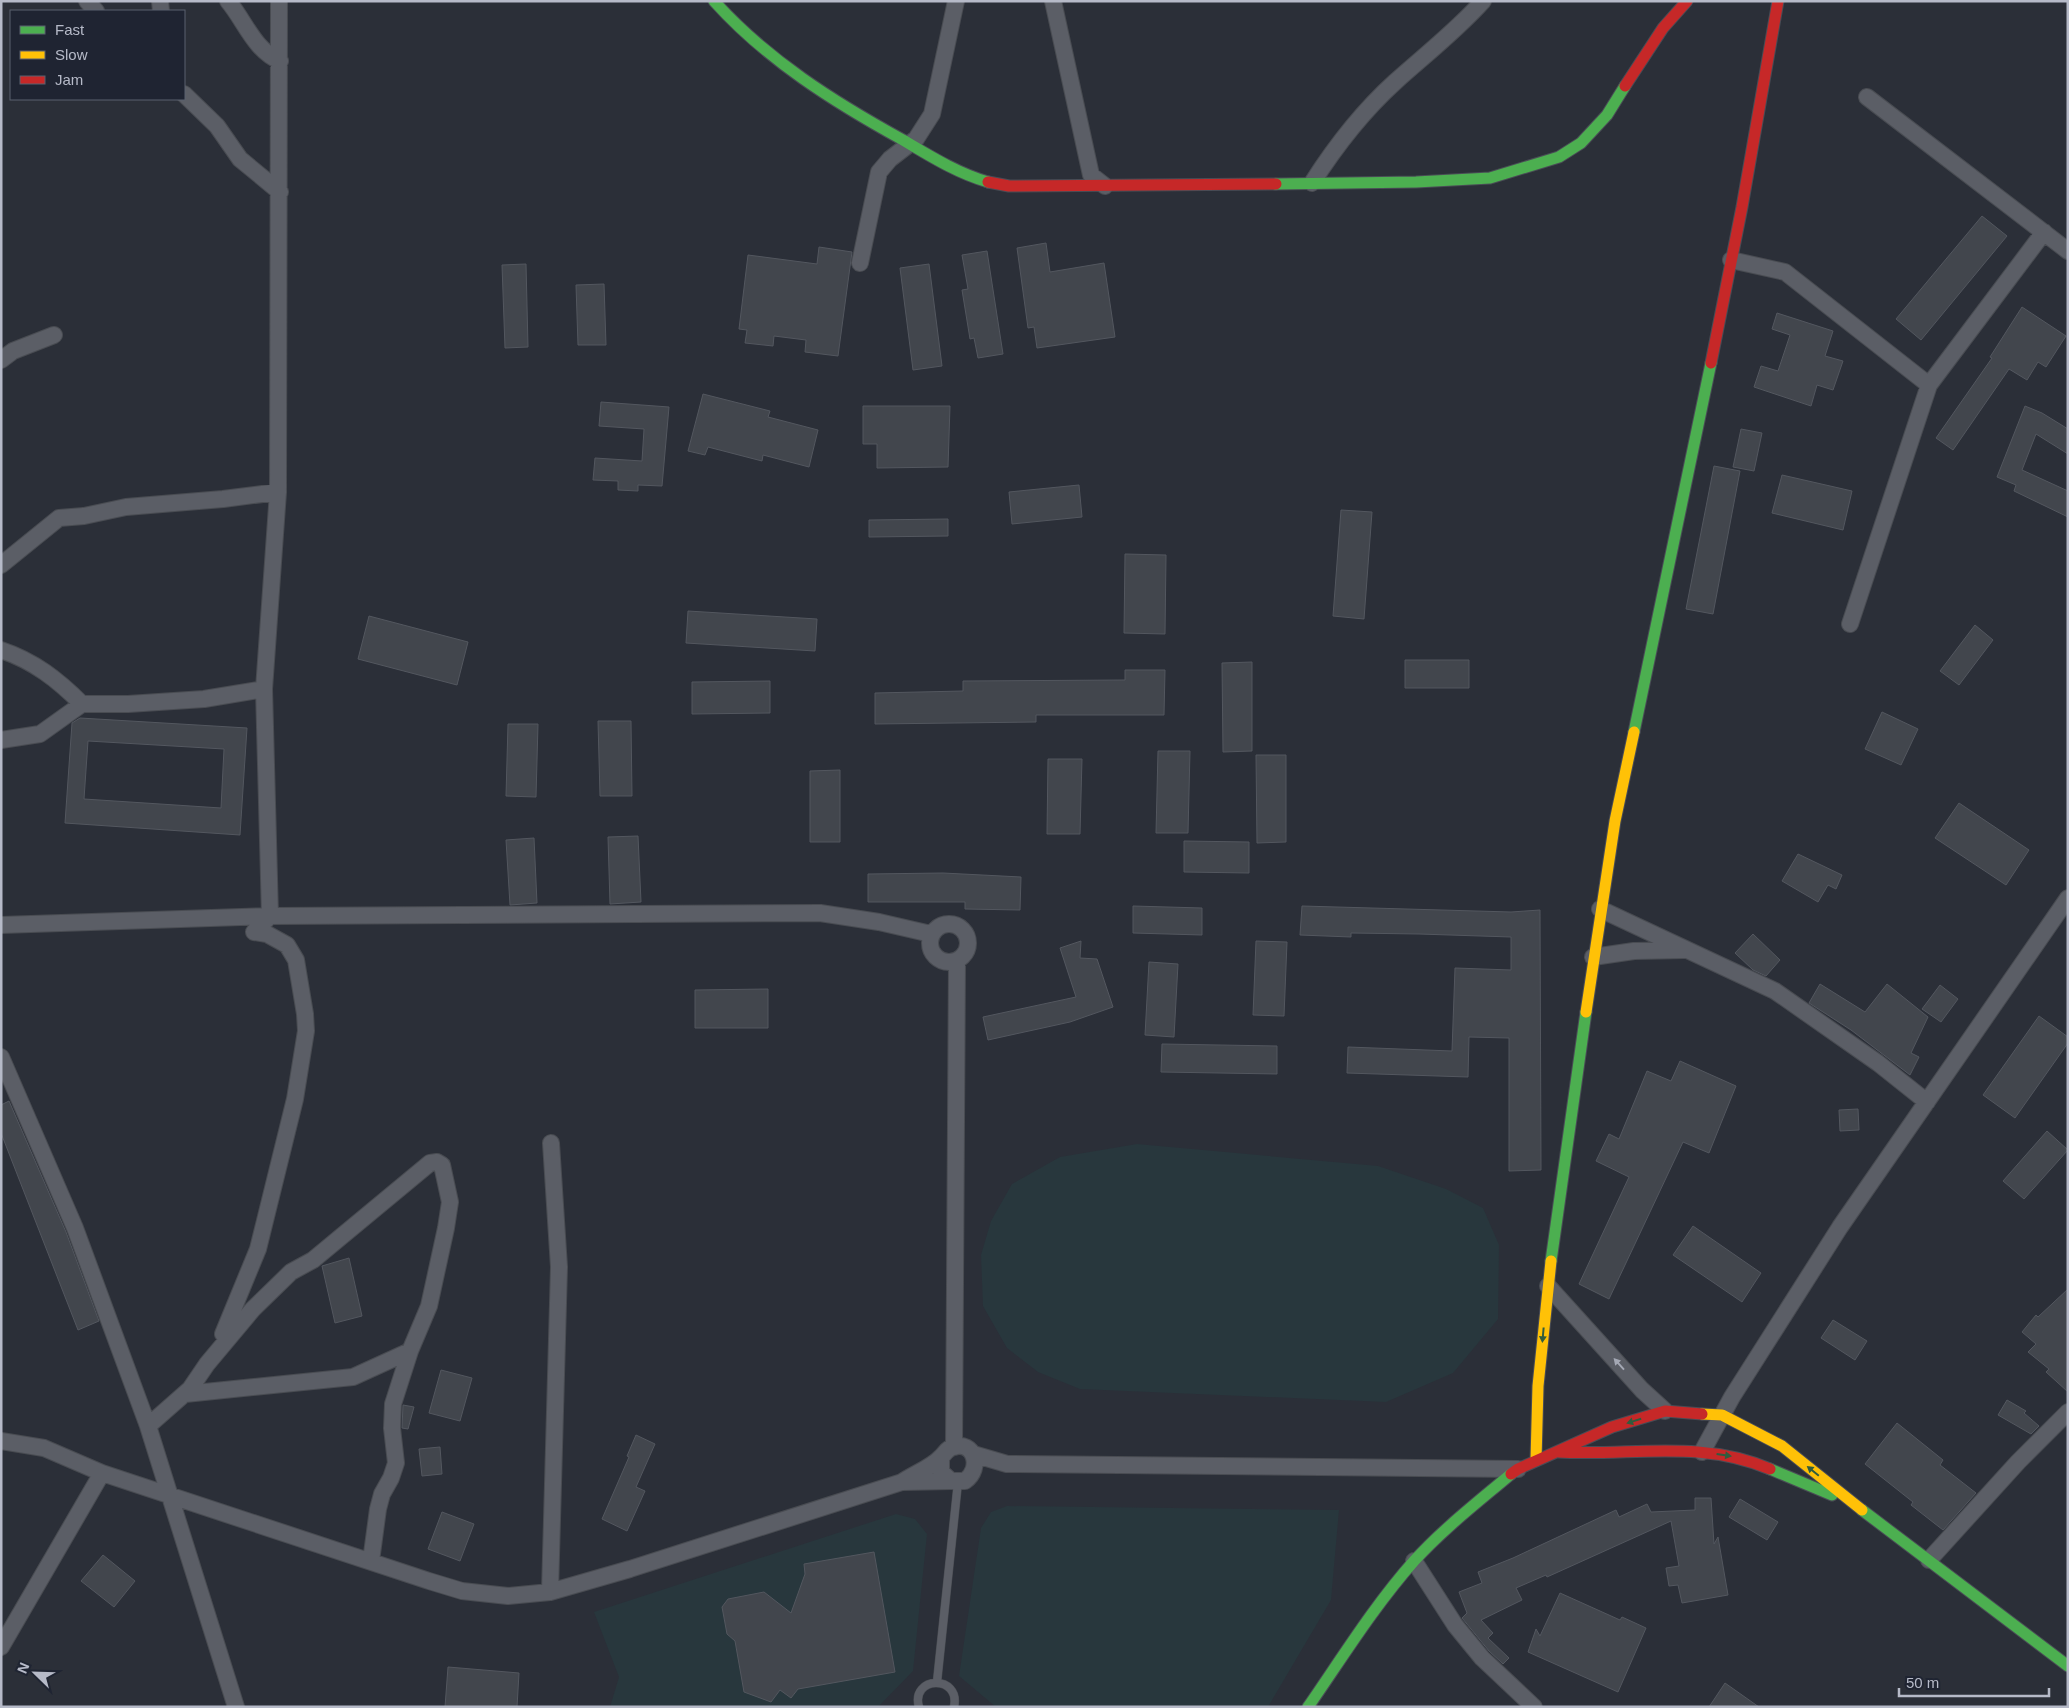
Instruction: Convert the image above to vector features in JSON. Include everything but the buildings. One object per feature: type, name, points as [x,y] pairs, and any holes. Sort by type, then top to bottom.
[{"type":"street","points":[[228,1],[240,16],[256,44],[267,56],[280,61]]},
{"type":"street","points":[[207,1364],[232,1317],[258,1249],[293,1107],[306,1031],[296,960],[287,945],[267,934],[254,932],[270,916],[264,689],[278,492],[279,1]]},
{"type":"street","points":[[714,1],[731,20],[785,67],[863,118],[948,166],[986,182],[1009,186],[1416,182],[1490,178],[1559,157],[1581,143],[1607,115],[1644,54],[1663,28],[1687,1]]},
{"type":"street","points":[[860,262],[879,172],[908,144],[916,139],[932,114],[956,1]]},
{"type":"street","points":[[1053,1],[1091,175],[1106,186]]},
{"type":"street","points":[[1312,183],[1333,150],[1394,83],[1462,24],[1484,1]]},
{"type":"street","points":[[1536,1460],[1535,1424],[1548,1286],[1600,909],[1615,821],[1731,260],[1763,96],[1778,1]]},
{"type":"street","points":[[185,95],[217,126],[240,159],[280,192]]},
{"type":"street","points":[[1867,97],[2068,251]]},
{"type":"street","points":[[1850,624],[1928,385],[2044,232]]},
{"type":"street","points":[[1731,260],[1785,272],[1928,385]]},
{"type":"street","points":[[1,360],[13,352],[54,335]]},
{"type":"street","points":[[1,566],[59,518],[84,516],[126,507],[224,500],[278,492]]},
{"type":"street","points":[[1,650],[20,657],[56,679],[82,704]]},
{"type":"street","points":[[1,740],[40,734],[82,704],[128,704],[204,698],[264,689]]},
{"type":"street","points":[[1702,1452],[1722,1415],[1840,1227],[2068,898]]},
{"type":"street","points":[[1600,909],[1775,991],[1878,1063],[1927,1102]]},
{"type":"street","points":[[1,925],[270,916],[820,913],[879,922],[931,934]]},
{"type":"street","points":[[952,923],[960,926],[966,932],[968,948],[957,961],[948,963],[939,960],[932,953],[929,944],[931,934],[936,928],[952,923]]},
{"type":"street","points":[[1593,957],[1634,951],[1689,950]]},
{"type":"street","points":[[954,1446],[957,961]]},
{"type":"street","points":[[2,1059],[75,1228],[148,1426],[236,1707]]},
{"type":"street","points":[[550,1592],[559,1267],[551,1143]]},
{"type":"street","points":[[148,1426],[185,1394],[207,1364],[253,1309],[291,1272],[318,1256],[430,1163],[437,1162],[442,1165],[450,1202],[448,1219],[429,1306],[410,1351],[393,1404],[392,1428],[396,1463],[391,1478],[382,1494],[378,1509],[371,1561]]},
{"type":"street","points":[[1548,1286],[1642,1390],[1665,1411]]},
{"type":"street","points":[[185,1394],[353,1377],[410,1351]]},
{"type":"street","points":[[1308,1707],[1384,1596],[1444,1530],[1518,1469],[1612,1427],[1665,1411],[1722,1415],[1782,1446],[1851,1502],[2068,1666]]},
{"type":"street","points":[[1929,1560],[2018,1462],[2068,1412]]},
{"type":"street","points":[[1,1441],[44,1448],[102,1473],[168,1493],[268,1530],[462,1591],[508,1596],[550,1592],[630,1569],[902,1482],[941,1458],[946,1450],[954,1446],[965,1447],[973,1454],[1007,1464],[1518,1469]]},
{"type":"street","points":[[1554,1452],[1594,1454],[1637,1450],[1688,1450],[1744,1458],[1851,1502]]},
{"type":"street","points":[[960,1480],[976,1462],[973,1454]]},
{"type":"street","points":[[941,1458],[941,1472],[960,1480]]},
{"type":"street","points":[[902,1482],[960,1480],[1007,1464]]},
{"type":"street","points":[[1,1647],[102,1473]]},
{"type":"street","points":[[1414,1561],[1455,1625],[1482,1658],[1534,1707]]},
{"type":"lane","points":[[937,1682],[960,1480]]},
{"type":"lane","points":[[916,1705],[918,1695],[923,1688],[937,1682],[945,1684],[951,1689],[955,1706]]},
{"type":"shaded area","points":[[1137,1144],[1378,1166],[1446,1189],[1483,1208],[1499,1245],[1498,1319],[1453,1373],[1386,1402],[1080,1389],[1038,1372],[1007,1348],[983,1306],[981,1255],[991,1221],[1012,1184],[1060,1157]]},
{"type":"shaded area","points":[[1007,1506],[1339,1510],[1331,1600],[1268,1707],[996,1707],[959,1676],[981,1528],[991,1512]]},
{"type":"shaded area","points":[[896,1514],[915,1519],[927,1534],[913,1671],[878,1707],[610,1707],[619,1677],[594,1612]]},
{"type":"traffic: fast","points":[[714,1],[756,42],[827,95],[944,164],[988,182]]},
{"type":"traffic: fast","points":[[1276,184],[1416,182],[1490,178],[1559,157],[1581,143],[1607,115],[1625,86]]},
{"type":"traffic: fast","points":[[1634,732],[1711,363]]},
{"type":"traffic: fast","points":[[1551,1261],[1586,1012]]},
{"type":"traffic: fast","points":[[1770,1469],[1832,1495]]},
{"type":"traffic: fast","points":[[1308,1707],[1399,1578],[1425,1549],[1511,1474]]},
{"type":"traffic: fast","points":[[1862,1510],[2068,1666]]},
{"type":"traffic: slow","points":[[1586,1012],[1615,821],[1634,732]]},
{"type":"traffic: slow","points":[[1536,1460],[1538,1386],[1551,1261]]},
{"type":"traffic: slow","points":[[1702,1414],[1722,1415],[1782,1446],[1862,1510]]},
{"type":"traffic: jam","points":[[1625,86],[1663,28],[1687,1]]},
{"type":"traffic: jam","points":[[1711,363],[1742,207],[1778,1]]},
{"type":"traffic: jam","points":[[988,182],[1009,186],[1276,184]]},
{"type":"traffic: jam","points":[[1511,1474],[1518,1469],[1612,1427],[1665,1411],[1702,1414]]},
{"type":"traffic: jam","points":[[1559,1452],[1692,1451],[1718,1454],[1770,1469]]}]
